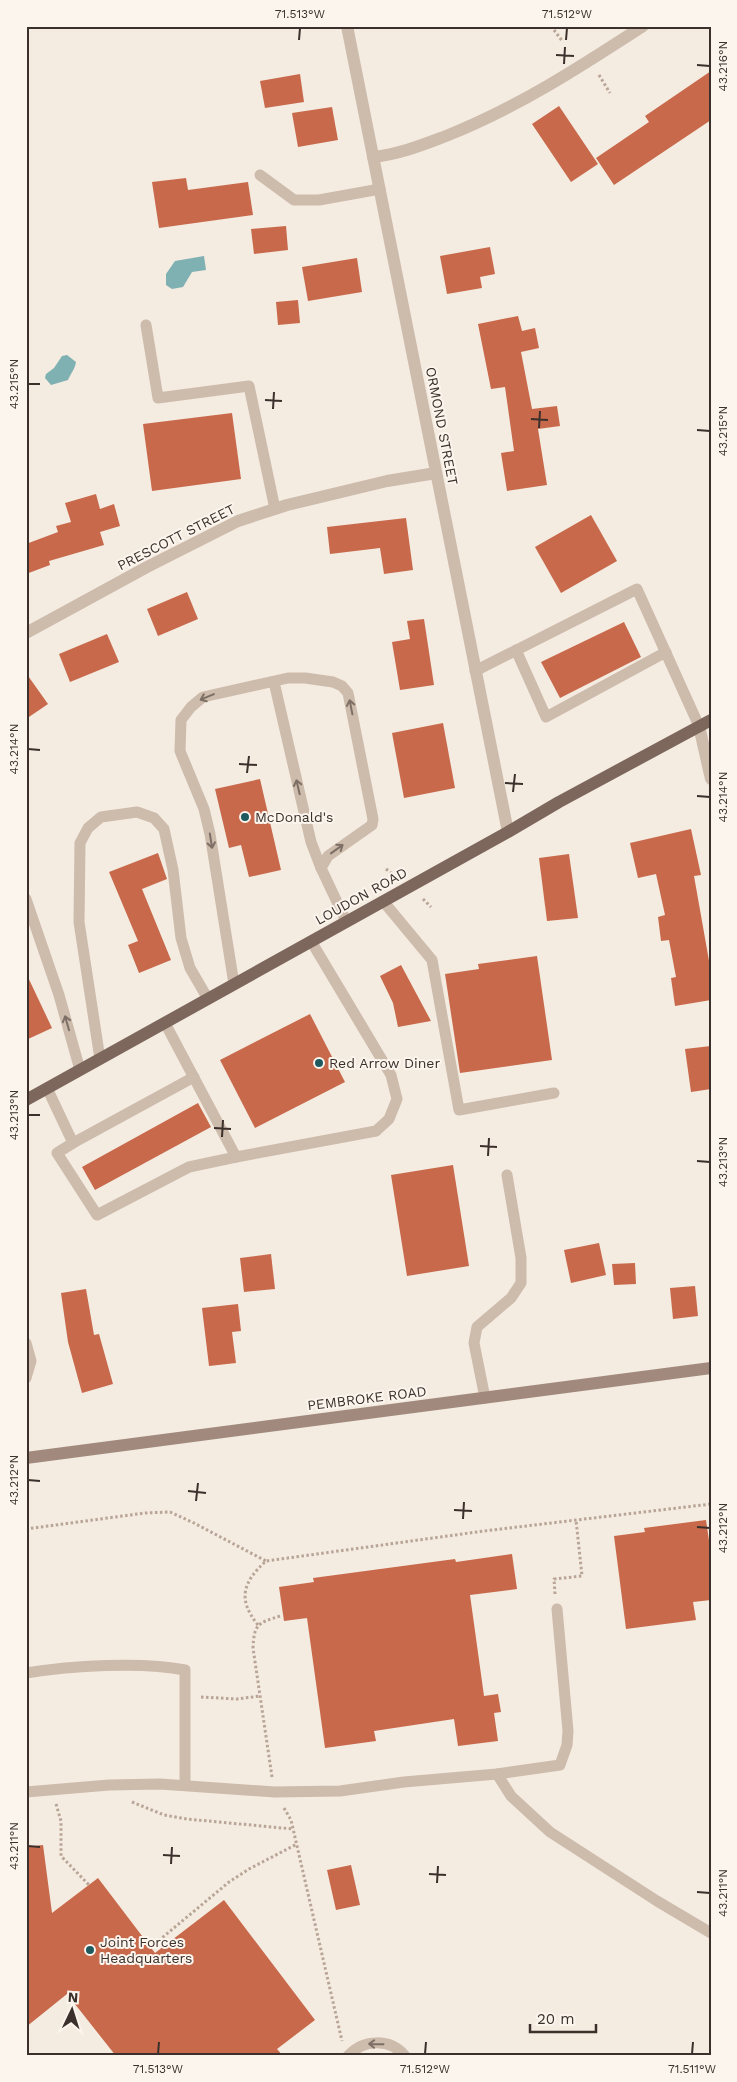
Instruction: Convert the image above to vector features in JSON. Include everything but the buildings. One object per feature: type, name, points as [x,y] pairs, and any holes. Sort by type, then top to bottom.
[{"type":"main road","name":"LOUDON ROAD","points":[[26,1100],[559,802],[711,720]]},
{"type":"street","name":"ORMOND STREET","points":[[347,26],[508,832]]},
{"type":"street","points":[[373,157],[405,152],[480,122],[590,61],[644,26]]},
{"type":"street","name":"PRESCOTT STREET","points":[[26,633],[147,567],[238,521],[275,509],[386,481],[436,473]]},
{"type":"street","points":[[699,726],[711,779]]},
{"type":"street","name":"PEMBROKE ROAD","points":[[26,1458],[711,1368]]},
{"type":"lane","points":[[260,175],[294,200],[319,200],[380,188]]},
{"type":"lane","points":[[146,325],[158,398],[249,386],[275,509]]},
{"type":"lane","points":[[475,671],[637,589],[699,726]]},
{"type":"lane","points":[[516,650],[546,717],[666,652]]},
{"type":"lane","points":[[234,984],[210,834],[204,809],[180,751],[180,720],[190,707],[203,697],[288,678],[305,678],[333,682],[342,686],[348,693],[373,819],[372,825],[328,856],[321,868]]},
{"type":"lane","points":[[274,682],[312,842],[321,868],[346,921]]},
{"type":"lane","points":[[100,1059],[79,922],[80,843],[88,828],[101,818],[137,812],[154,818],[164,829],[173,870],[181,938],[190,968],[208,999]]},
{"type":"lane","points":[[26,899],[59,995],[80,1070]]},
{"type":"lane","points":[[383,901],[432,960],[459,1110],[554,1093]]},
{"type":"lane","points":[[194,1076],[57,1153],[97,1214],[189,1167],[376,1130],[390,1119],[397,1099],[391,1075],[311,942]]},
{"type":"lane","points":[[166,1023],[236,1157]]},
{"type":"lane","points":[[47,1088],[73,1143]]},
{"type":"lane","points":[[485,1398],[474,1343],[477,1327],[511,1298],[521,1283],[522,1258],[507,1175]]},
{"type":"lane","points":[[26,1343],[31,1361],[26,1378]]},
{"type":"lane","points":[[26,1792],[109,1785],[185,1785],[275,1792],[340,1792],[404,1782],[497,1774],[560,1765],[567,1745],[568,1731],[567,1702],[556,1609]]},
{"type":"lane","points":[[26,1673],[93,1667],[165,1666],[185,1670],[185,1785]]},
{"type":"lane","points":[[497,1774],[511,1796],[550,1832],[657,1901],[711,1933]]},
{"type":"lane","points":[[348,2056],[361,2045],[375,2042],[390,2045],[405,2056]]},
{"type":"path","points":[[551,26],[563,42]]},
{"type":"path","points":[[590,61],[610,93]]},
{"type":"path","points":[[258,1625],[253,1619],[244,1598],[246,1586],[260,1566],[266,1561],[711,1504]]},
{"type":"path","points":[[26,1530],[145,1513],[170,1512],[194,1522],[266,1561]]},
{"type":"path","points":[[556,1609],[554,1579],[582,1576],[576,1520]]},
{"type":"path","points":[[280,1616],[264,1620],[258,1625],[254,1634],[253,1648],[275,1792],[291,1820],[342,2042]]},
{"type":"path","points":[[220,1698],[237,1699],[260,1696]]},
{"type":"path","points":[[128,1801],[164,1815],[187,1819],[293,1829]]},
{"type":"path","points":[[66,1802],[56,1802],[61,1821],[61,1856],[89,1885]]},
{"type":"path","points":[[151,1947],[229,1882],[249,1869],[297,1844]]},
{"type":"water","points":[[204,256],[206,270],[192,272],[183,287],[172,289],[166,285],[166,274],[175,261]]},
{"type":"water","points":[[67,355],[76,362],[74,369],[68,380],[51,385],[45,378],[46,374],[54,368],[62,356]]},
{"type":"place","name":"McDonald's","points":[[245,817]]},
{"type":"place","name":"Red Arrow Diner","points":[[319,1063]]},
{"type":"place","name":"Joint Forces Headquarters","points":[[90,1950]]}]
